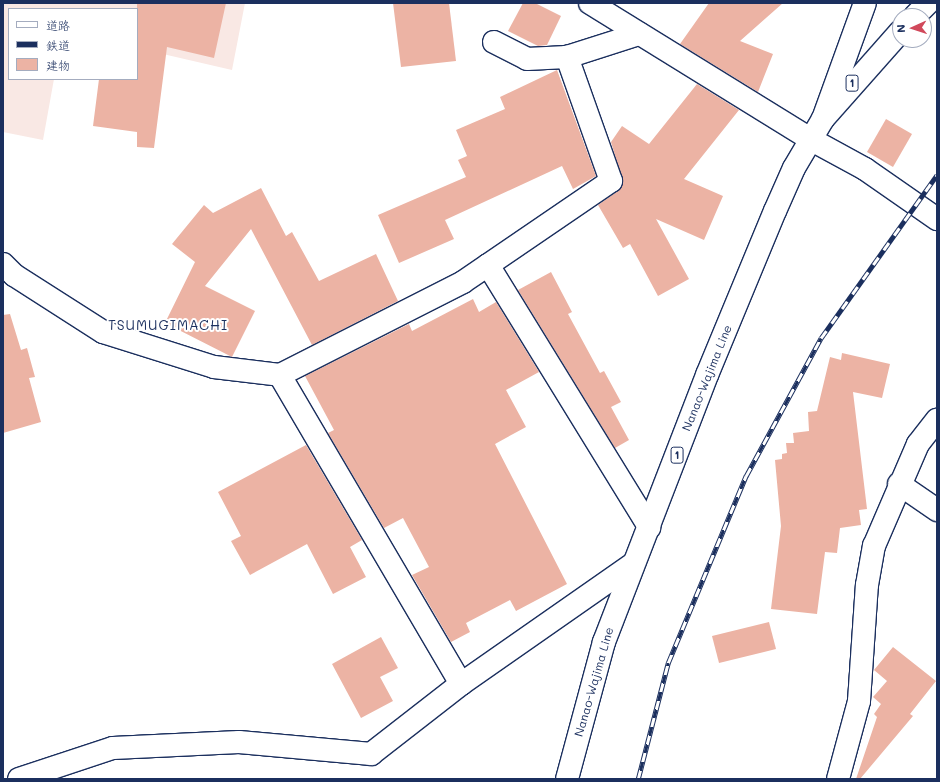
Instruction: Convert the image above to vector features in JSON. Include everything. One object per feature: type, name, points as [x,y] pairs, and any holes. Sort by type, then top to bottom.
[{"type":"street","points":[[590,3],[810,139],[865,169],[937,219]]},
{"type":"street","points":[[823,119],[865,3]]},
{"type":"street","points":[[494,42],[527,59],[567,57],[639,34]]},
{"type":"street","name":"Nanao-Wajima Line","points":[[567,779],[604,642],[633,564],[746,282],[791,175],[810,139],[823,119],[892,41]]},
{"type":"street","points":[[3,264],[14,275],[103,332],[214,366],[280,375],[463,282],[611,181],[567,57]]},
{"type":"street","points":[[488,265],[649,527]]},
{"type":"street","points":[[280,375],[461,684]]},
{"type":"street","points":[[838,779],[858,701],[867,585],[874,546],[899,484],[927,442],[937,420]]},
{"type":"street","points":[[899,484],[937,510]]},
{"type":"street","points":[[18,779],[113,748],[239,742],[371,754],[461,684],[633,564]]},
{"type":"shaded area","points":[[3,3],[245,3],[232,70],[138,48],[138,8],[8,8],[8,80],[54,80],[43,140],[3,132]]},
{"type":"building","points":[[137,3],[226,3],[214,58],[167,47],[154,148],[137,147],[137,132],[93,126],[99,80],[138,80]]},
{"type":"building","points":[[393,3],[449,3],[456,61],[401,67]]},
{"type":"building","points":[[523,3],[535,3],[561,16],[547,45],[538,46],[508,31]]},
{"type":"building","points":[[709,3],[783,3],[740,41],[773,54],[758,92],[680,44]]},
{"type":"building","points":[[557,70],[596,176],[573,189],[562,166],[445,220],[454,239],[399,263],[378,215],[466,177],[458,160],[467,156],[456,130],[505,109],[500,97]]},
{"type":"building","points":[[697,84],[739,110],[684,179],[723,196],[704,240],[656,219],[689,279],[658,296],[630,244],[623,248],[598,205],[618,191],[623,183],[611,142],[622,126],[649,144]]},
{"type":"building","points":[[886,119],[912,134],[893,167],[867,152]]},
{"type":"building","points":[[261,188],[286,236],[292,232],[319,281],[376,254],[398,301],[312,345],[251,229],[205,286],[255,311],[232,357],[165,323],[195,262],[172,244],[204,205],[213,213]]},
{"type":"building","points":[[551,272],[572,312],[568,314],[600,373],[604,371],[621,402],[611,407],[629,440],[615,448],[518,290]]},
{"type":"building","points":[[473,299],[479,312],[496,302],[539,372],[506,390],[526,427],[495,444],[567,584],[516,611],[510,600],[466,623],[470,632],[451,642],[412,575],[429,567],[403,518],[384,528],[328,433],[334,430],[305,376],[409,324],[412,331]]},
{"type":"building","points":[[10,314],[21,350],[27,348],[35,377],[29,378],[41,422],[3,433],[3,315]]},
{"type":"building","points":[[842,353],[890,364],[882,398],[853,392],[867,509],[859,510],[861,525],[840,528],[837,553],[825,552],[817,614],[771,609],[781,526],[775,460],[782,459],[782,454],[787,453],[786,443],[794,443],[793,433],[809,431],[808,412],[817,411],[830,357],[841,360]]},
{"type":"building","points":[[306,445],[362,540],[350,547],[366,577],[333,594],[307,544],[250,575],[231,541],[241,536],[218,492]]},
{"type":"building","points":[[769,622],[776,649],[719,663],[712,636]]},
{"type":"building","points":[[381,637],[398,668],[380,677],[393,701],[361,718],[332,664]]},
{"type":"building","points":[[893,647],[936,681],[910,714],[913,716],[860,779],[856,779],[877,717],[874,714],[881,704],[873,697],[887,681],[874,670]]},
{"type":"railway","points":[[638,779],[668,663],[746,476],[821,338],[937,175]]},
{"type":"district","name":"TSUMUGIMACHI","points":[[168,325]]}]
